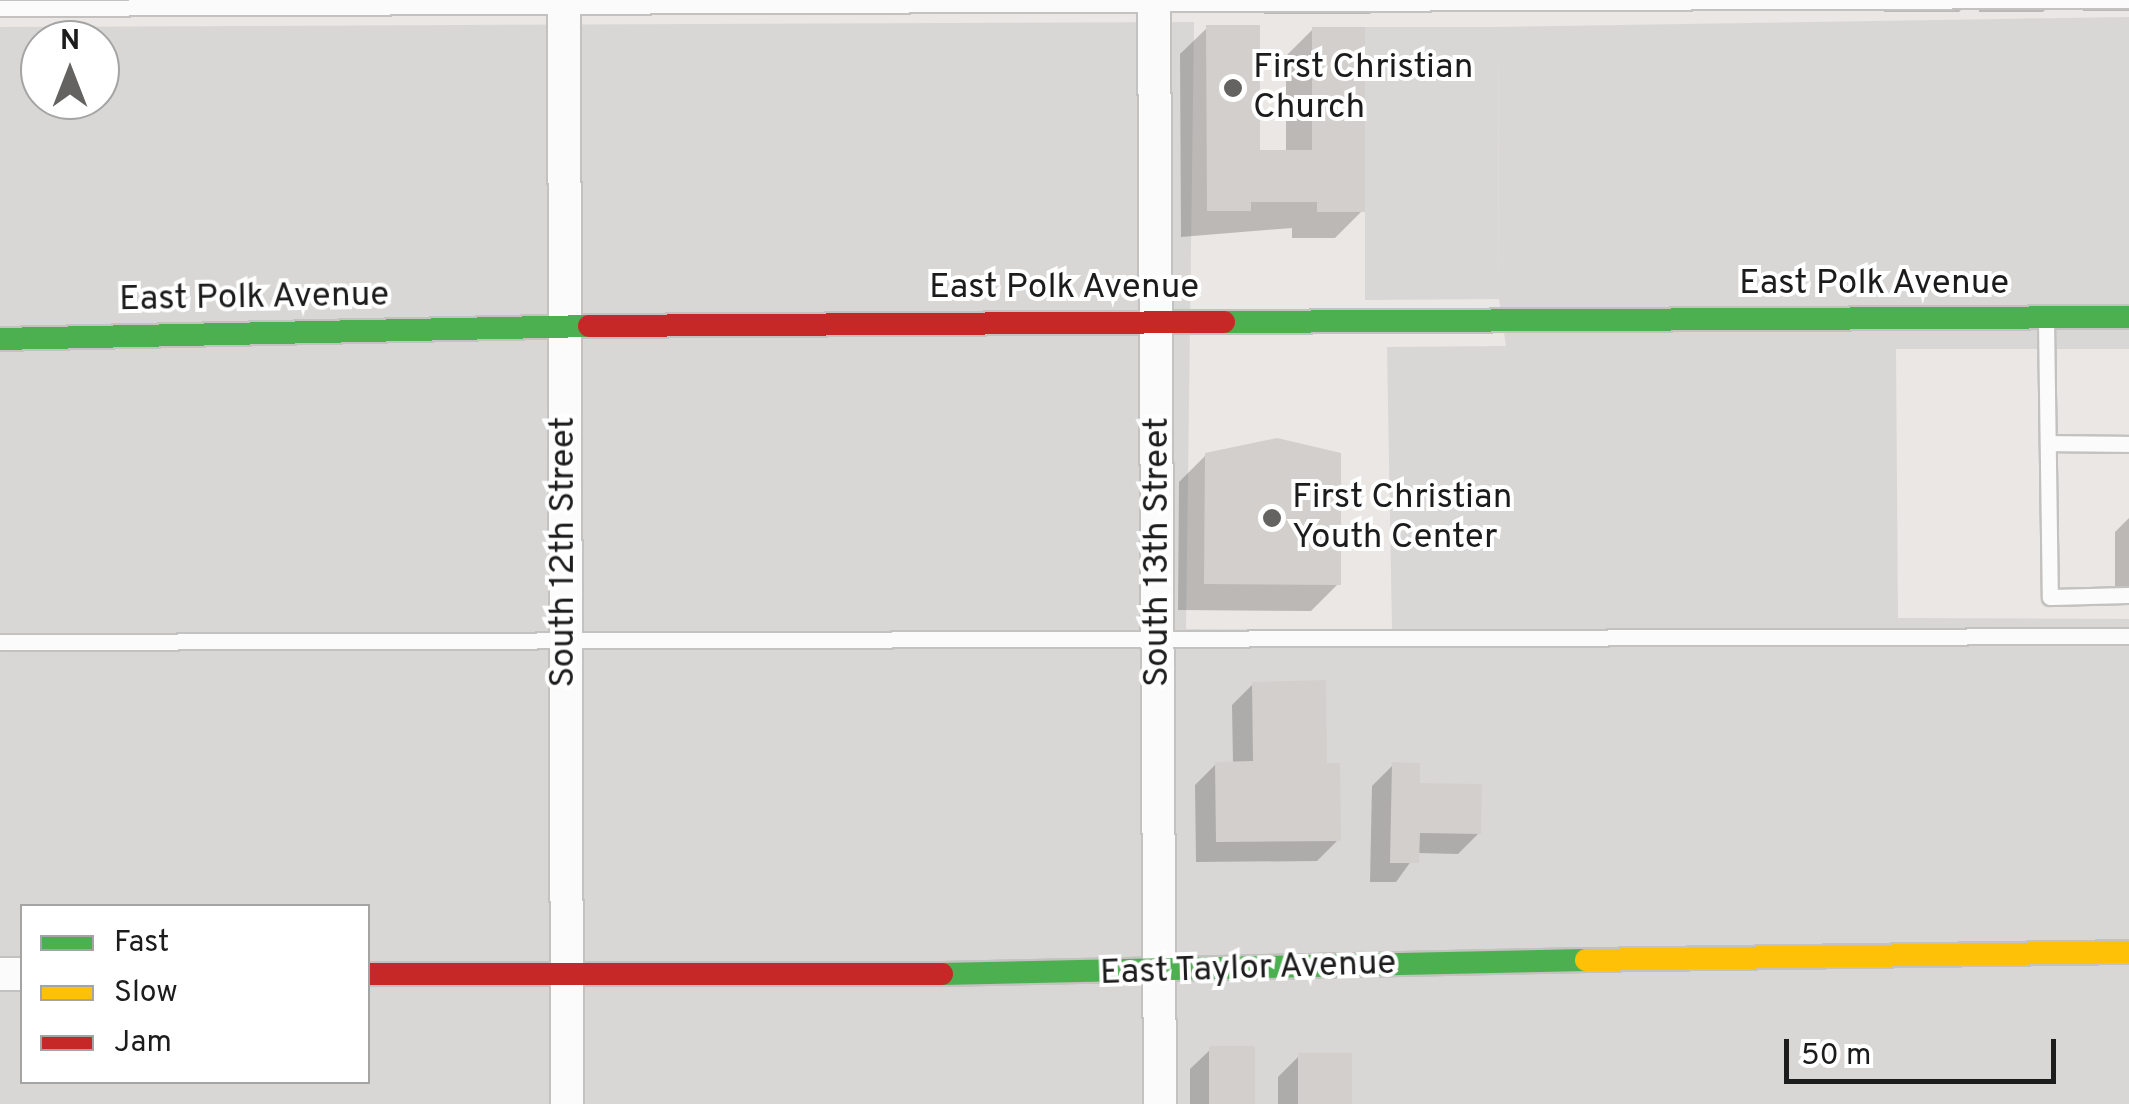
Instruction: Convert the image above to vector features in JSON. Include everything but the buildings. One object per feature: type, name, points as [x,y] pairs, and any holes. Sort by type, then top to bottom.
[{"type":"street","name":"South 12th Street","points":[[564,3],[567,1104]]},
{"type":"street","name":"South 13th Street","points":[[1154,3],[1160,1104]]},
{"type":"street","name":"East Polk Avenue","points":[[0,338],[564,326],[2129,316]]},
{"type":"street","name":"East Taylor Avenue","points":[[370,974],[1160,974],[1288,966],[2129,952]]},
{"type":"lane","points":[[0,8],[2129,0]]},
{"type":"lane","points":[[2046,317],[2050,598],[2129,595]]},
{"type":"lane","points":[[2048,443],[2129,444]]},
{"type":"lane","points":[[0,642],[2129,636]]},
{"type":"shaded area","points":[[2129,17],[2129,349],[1896,349],[1898,618],[2129,619],[2129,1104],[0,1104],[0,27],[20,27],[20,120],[120,120],[120,26],[1194,22],[1186,629],[1392,630],[1387,347],[1506,346],[1499,299],[1498,27]]},
{"type":"shaded area","points":[[1365,27],[1498,27],[1499,299],[1365,300]]},
{"type":"traffic: fast","points":[[1224,322],[2129,317]]},
{"type":"traffic: fast","points":[[0,339],[589,326]]},
{"type":"traffic: fast","points":[[942,974],[1586,960]]},
{"type":"traffic: slow","points":[[1586,960],[2129,952]]},
{"type":"traffic: jam","points":[[589,326],[1224,322]]},
{"type":"traffic: jam","points":[[370,974],[942,974]]},
{"type":"place","name":"First Christian Church","points":[[1233,88]]},
{"type":"place","name":"First Christian Youth Center","points":[[1272,518]]}]
